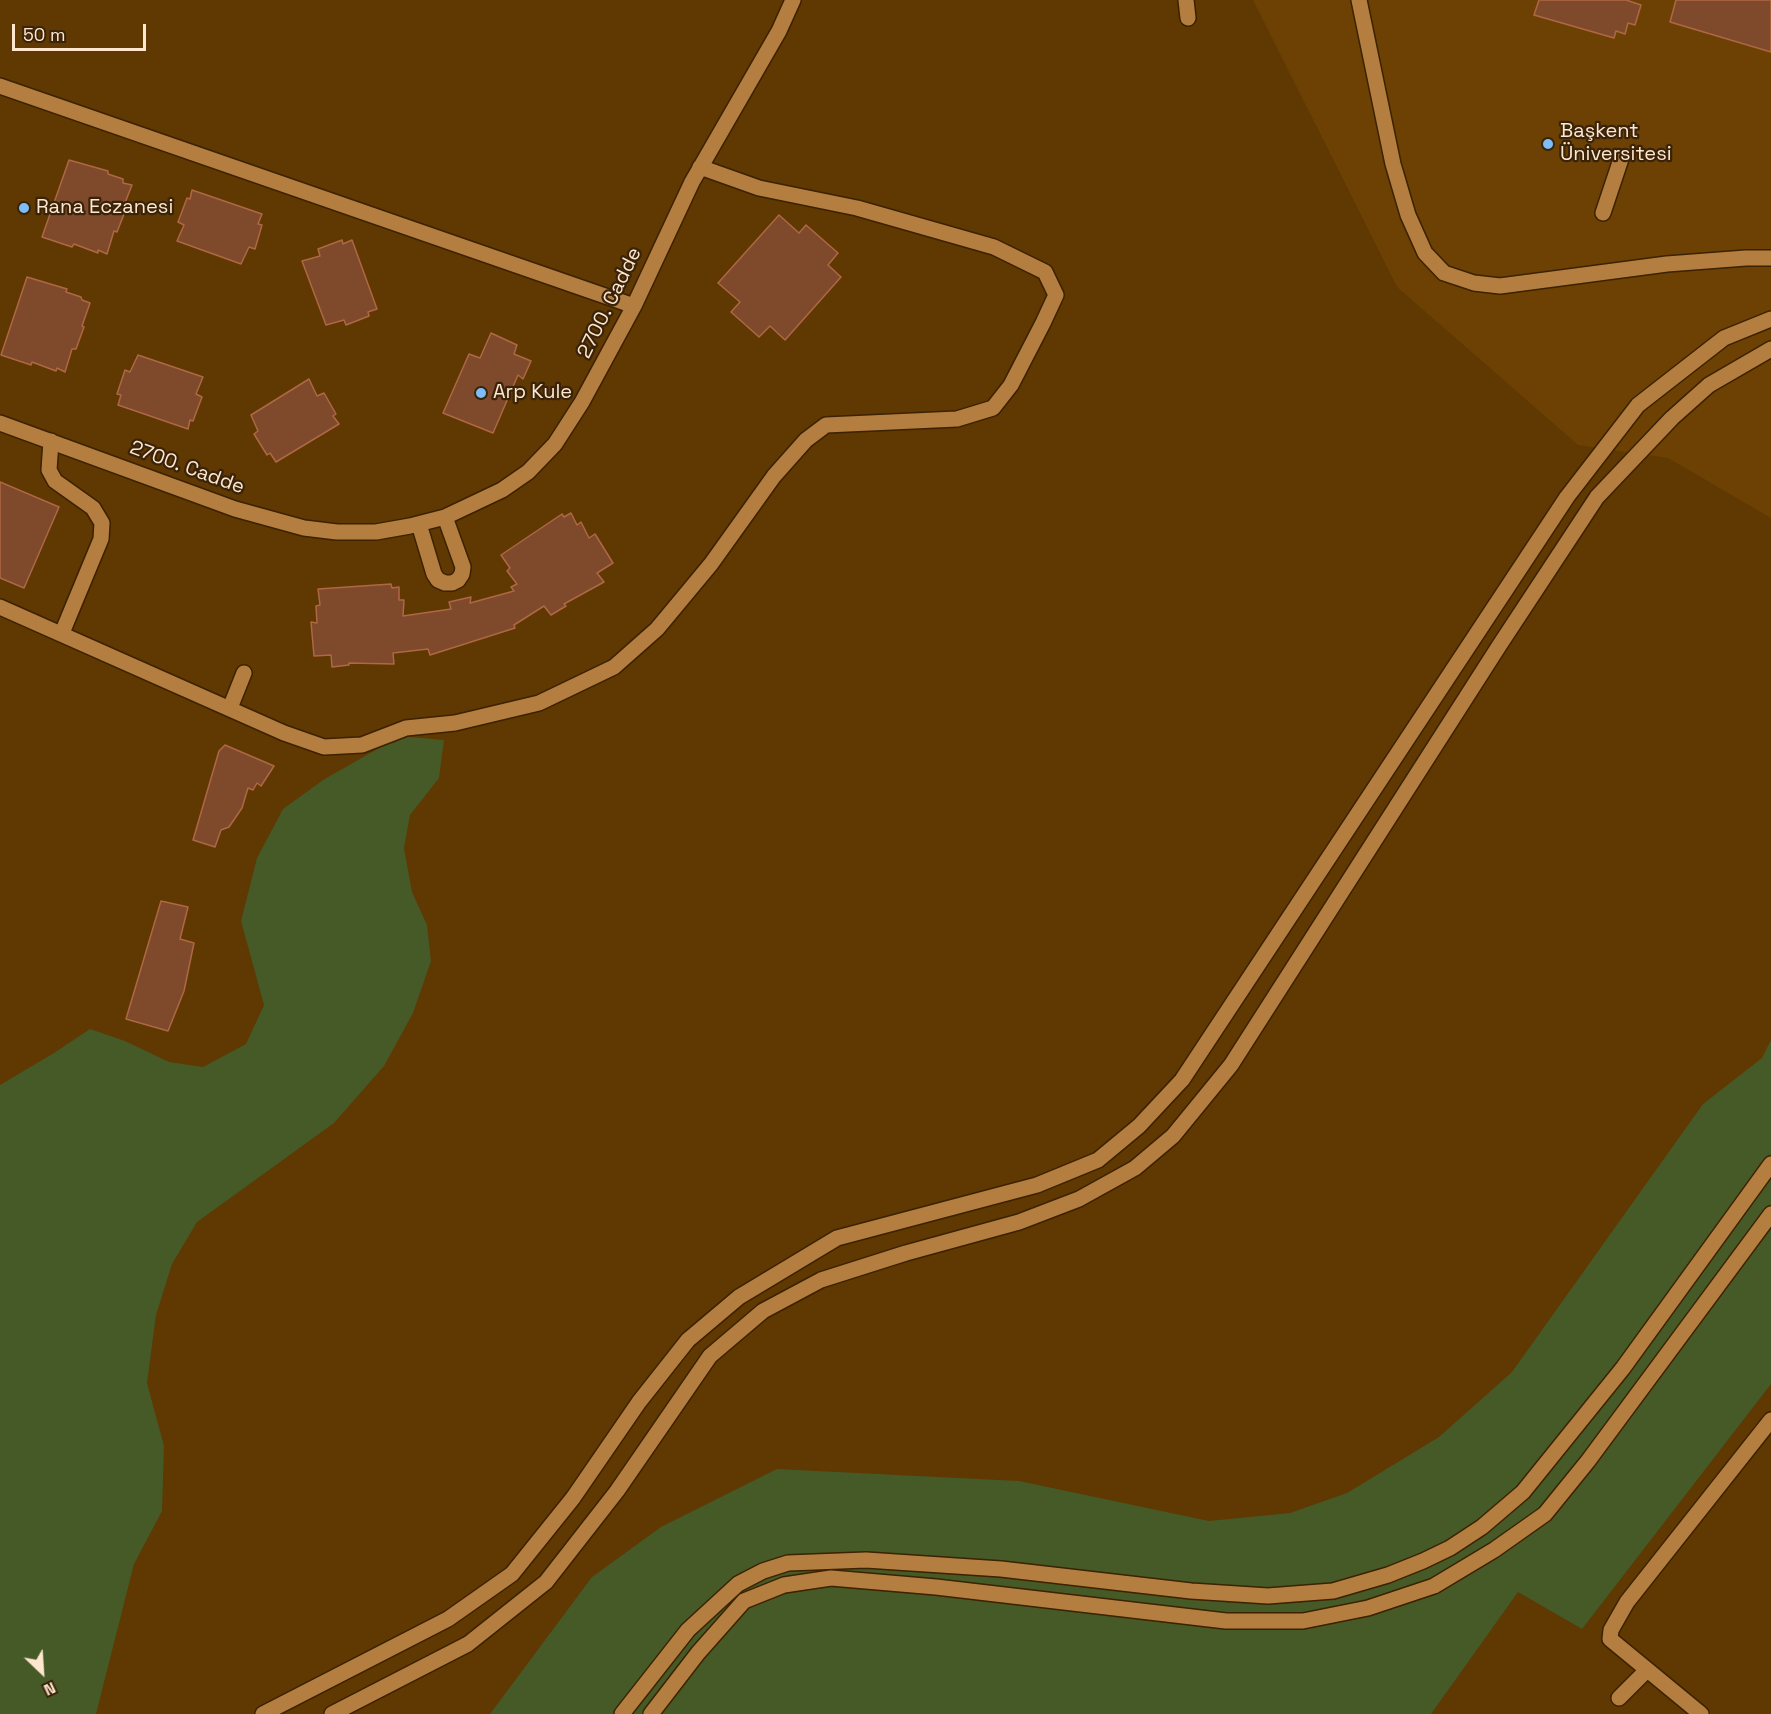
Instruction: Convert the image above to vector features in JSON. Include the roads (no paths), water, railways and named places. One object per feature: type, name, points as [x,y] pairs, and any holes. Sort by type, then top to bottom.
[{"type":"street","name":"2700. Cadde","points":[[0,423],[236,509],[304,528],[337,532],[376,532],[419,524],[445,517],[502,490],[528,472],[555,444],[588,392],[634,306],[700,167],[779,31],[793,0]]},
{"type":"street","points":[[1186,0],[1188,18]]},
{"type":"street","points":[[1359,0],[1393,164],[1408,215],[1425,253],[1444,273],[1474,283],[1500,286],[1668,264],[1771,258]]},
{"type":"street","points":[[0,86],[634,306]]},
{"type":"street","points":[[1603,213],[1621,159]]},
{"type":"street","points":[[0,608],[62,633],[284,733],[324,747],[362,745],[406,728],[455,723],[539,703],[614,667],[657,630],[711,564],[774,476],[806,441],[826,425],[957,420],[993,408],[1011,385],[1056,295],[1045,272],[994,247],[857,208],[759,188],[700,167]]},
{"type":"street","points":[[263,1714],[448,1618],[512,1574],[573,1498],[639,1402],[688,1340],[739,1297],[837,1238],[1037,1185],[1098,1160],[1138,1126],[1182,1080],[1567,497],[1638,405],[1724,338],[1771,319]]},
{"type":"street","points":[[332,1714],[468,1644],[546,1582],[616,1491],[710,1356],[763,1311],[820,1280],[906,1252],[1019,1222],[1079,1199],[1135,1168],[1173,1136],[1231,1065],[1492,656],[1597,497],[1672,418],[1709,385],[1771,349]]},
{"type":"street","points":[[51,441],[50,470],[55,481],[93,508],[102,524],[101,539],[62,633]]},
{"type":"street","points":[[419,524],[434,574],[438,580],[452,583],[458,580],[463,567],[445,517]]},
{"type":"street","points":[[230,708],[244,673]]},
{"type":"street","points":[[622,1714],[688,1630],[738,1584],[763,1571],[788,1563],[889,1561],[1001,1569],[1191,1591],[1268,1596],[1333,1591],[1388,1575],[1424,1561],[1450,1548],[1482,1527],[1523,1492],[1623,1368],[1771,1164]]},
{"type":"street","points":[[651,1714],[698,1653],[744,1601],[784,1585],[831,1578],[936,1587],[1226,1621],[1303,1621],[1368,1608],[1434,1586],[1494,1550],[1545,1514],[1588,1461],[1771,1214]]},
{"type":"street","points":[[1701,1714],[1610,1639],[1611,1630],[1627,1602],[1771,1420]]},
{"type":"street","points":[[1619,1698],[1646,1671]]},
{"type":"place","name":"Başkent Üniversitesi","points":[[1548,144]]},
{"type":"place","name":"Rana Eczanesi","points":[[24,208]]},
{"type":"place","name":"Arp Kule","points":[[481,393]]}]
